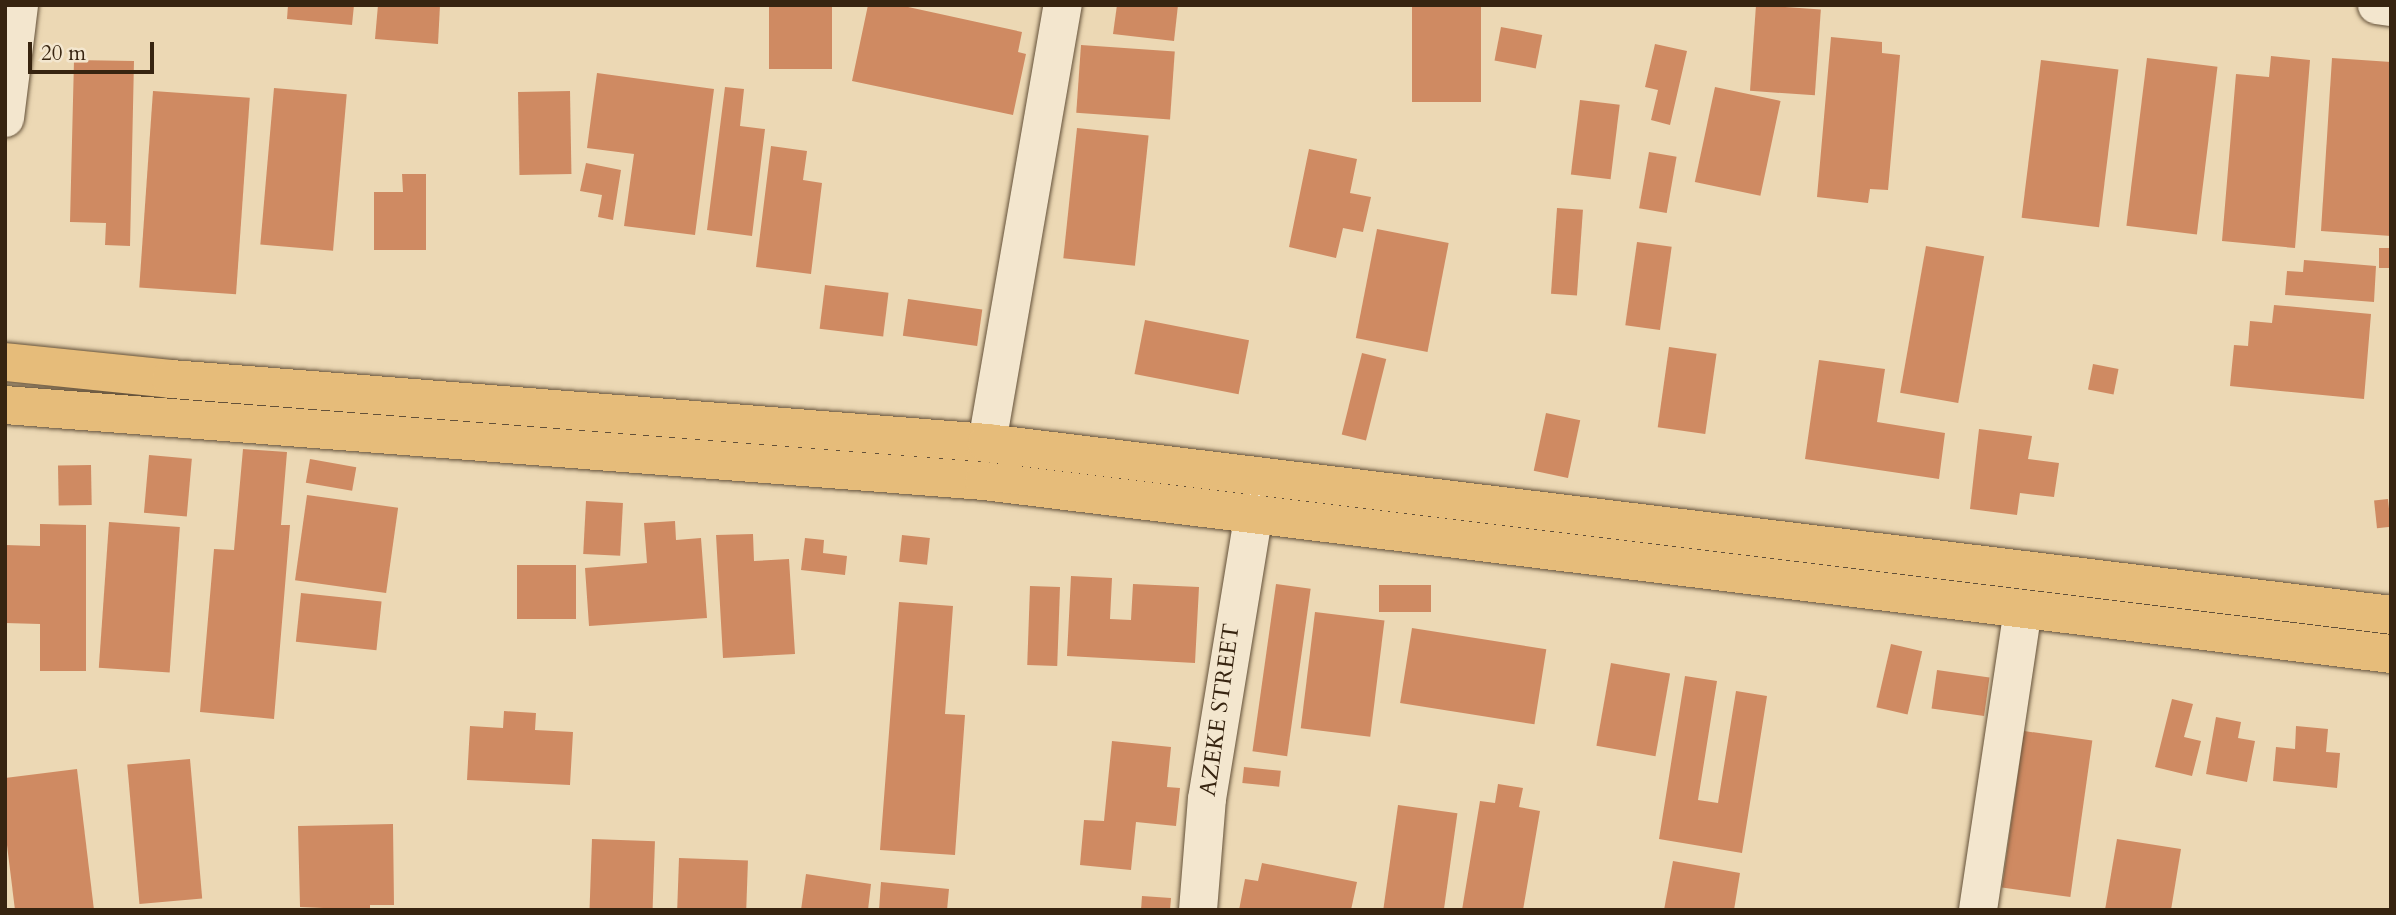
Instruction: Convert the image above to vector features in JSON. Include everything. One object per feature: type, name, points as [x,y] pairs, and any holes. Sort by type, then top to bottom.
[{"type":"main road","points":[[5,362],[185,380],[987,443],[2391,615]]},
{"type":"main road","points":[[5,405],[984,481],[1254,512],[2391,654]]},
{"type":"street","points":[[5,118],[19,5]]},
{"type":"street","points":[[987,443],[1063,5]]},
{"type":"street","points":[[2378,5],[2391,7]]},
{"type":"street","name":"AZEKE STREET","points":[[1198,910],[1207,799],[1254,512]]},
{"type":"street","points":[[1978,910],[2024,610]]},
{"type":"building","points":[[288,5],[354,5],[352,25],[287,19]]},
{"type":"building","points":[[378,5],[440,5],[438,44],[375,39]]},
{"type":"building","points":[[769,5],[832,5],[832,69],[769,69]]},
{"type":"building","points":[[868,5],[899,5],[1022,32],[1018,52],[1026,54],[1013,115],[852,81]]},
{"type":"building","points":[[1117,5],[1178,5],[1174,41],[1113,34]]},
{"type":"building","points":[[1412,5],[1481,5],[1481,102],[1412,102]]},
{"type":"building","points":[[1756,5],[1821,10],[1815,95],[1750,91]]},
{"type":"building","points":[[1501,27],[1542,35],[1536,68],[1495,60]]},
{"type":"building","points":[[1831,37],[1882,42],[1882,53],[1900,55],[1888,190],[1870,189],[1868,203],[1817,197]]},
{"type":"building","points":[[1655,44],[1687,51],[1670,125],[1651,120],[1658,90],[1645,87]]},
{"type":"building","points":[[1081,45],[1175,52],[1170,119],[1076,113]]},
{"type":"building","points":[[2271,56],[2310,60],[2295,248],[2222,241],[2236,74],[2269,77]]},
{"type":"building","points":[[2147,58],[2217,67],[2197,234],[2126,226]]},
{"type":"building","points":[[2332,58],[2391,62],[2391,236],[2321,231]]},
{"type":"building","points":[[74,60],[134,61],[130,246],[105,245],[106,223],[70,222]]},
{"type":"building","points":[[2041,60],[2118,70],[2099,227],[2022,218]]},
{"type":"building","points":[[597,73],[714,89],[695,235],[624,226],[634,154],[587,148]]},
{"type":"building","points":[[725,87],[744,89],[740,126],[765,129],[752,236],[707,230]]},
{"type":"building","points":[[1715,87],[1781,101],[1760,196],[1695,182]]},
{"type":"building","points":[[274,88],[347,94],[333,251],[260,244]]},
{"type":"building","points":[[153,91],[250,98],[236,294],[139,288]]},
{"type":"building","points":[[570,91],[571,174],[519,175],[518,92]]},
{"type":"building","points":[[1580,100],[1620,105],[1611,179],[1571,174]]},
{"type":"building","points":[[1077,128],[1149,136],[1135,266],[1063,258]]},
{"type":"building","points":[[771,146],[807,151],[803,180],[822,183],[811,274],[756,267]]},
{"type":"building","points":[[1309,149],[1357,159],[1350,193],[1371,197],[1363,232],[1343,228],[1336,258],[1289,247]]},
{"type":"building","points":[[1649,152],[1677,157],[1667,213],[1639,208]]},
{"type":"building","points":[[586,163],[621,170],[613,220],[598,217],[602,195],[580,191]]},
{"type":"building","points":[[402,174],[426,174],[426,250],[374,250],[374,192],[403,192]]},
{"type":"building","points":[[1557,208],[1583,210],[1577,296],[1551,294]]},
{"type":"building","points":[[1377,229],[1449,243],[1427,352],[1356,338]]},
{"type":"building","points":[[1637,242],[1672,247],[1660,330],[1625,325]]},
{"type":"building","points":[[1926,246],[1984,256],[1958,403],[1900,393]]},
{"type":"building","points":[[2379,248],[2391,248],[2391,268],[2379,268]]},
{"type":"building","points":[[2304,260],[2376,266],[2374,302],[2285,295],[2287,271],[2303,272]]},
{"type":"building","points":[[825,285],[889,293],[883,336],[820,329]]},
{"type":"building","points":[[908,299],[982,309],[977,346],[903,336]]},
{"type":"building","points":[[2274,305],[2371,314],[2364,399],[2230,386],[2234,345],[2248,346],[2250,321],[2272,323]]},
{"type":"building","points":[[1145,320],[1249,340],[1239,394],[1135,374]]},
{"type":"building","points":[[1669,347],[1717,354],[1705,434],[1658,427]]},
{"type":"building","points":[[1362,353],[1386,359],[1366,441],[1342,435]]},
{"type":"building","points":[[1819,360],[1885,369],[1877,422],[1945,433],[1939,479],[1805,459]]},
{"type":"building","points":[[2093,364],[2119,369],[2114,394],[2088,390]]},
{"type":"building","points":[[1546,413],[1580,420],[1568,478],[1534,471]]},
{"type":"building","points":[[1979,429],[2032,436],[2028,459],[2059,463],[2054,497],[2020,493],[2017,515],[1970,509]]},
{"type":"building","points":[[243,449],[287,452],[281,525],[290,525],[274,719],[200,712],[214,549],[234,550]]},
{"type":"building","points":[[149,455],[192,459],[187,517],[144,513]]},
{"type":"building","points":[[310,459],[356,467],[352,491],[306,483]]},
{"type":"building","points":[[91,465],[92,505],[59,506],[58,466]]},
{"type":"building","points":[[307,495],[398,508],[386,593],[295,580]]},
{"type":"building","points":[[2388,499],[2391,527],[2377,528],[2374,500]]},
{"type":"building","points":[[586,501],[623,503],[620,556],[583,554]]},
{"type":"building","points":[[675,521],[676,540],[701,538],[707,618],[589,626],[585,568],[647,563],[644,523]]},
{"type":"building","points":[[109,522],[180,527],[170,673],[99,668]]},
{"type":"building","points":[[40,524],[86,525],[86,671],[40,671],[40,624],[5,623],[5,545],[40,546]]},
{"type":"building","points":[[753,534],[754,561],[789,559],[795,654],[723,658],[716,535]]},
{"type":"building","points":[[902,535],[930,538],[927,565],[899,562]]},
{"type":"building","points":[[805,538],[824,540],[823,553],[847,556],[845,575],[801,570]]},
{"type":"building","points":[[517,565],[576,565],[576,619],[517,619]]},
{"type":"building","points":[[1071,576],[1112,578],[1110,619],[1131,620],[1133,584],[1199,587],[1195,663],[1067,656]]},
{"type":"building","points":[[1276,584],[1311,589],[1287,756],[1252,751]]},
{"type":"building","points":[[1379,585],[1431,585],[1431,612],[1379,612]]},
{"type":"building","points":[[1030,586],[1060,587],[1057,666],[1027,665]]},
{"type":"building","points":[[301,593],[382,601],[376,650],[296,642]]},
{"type":"building","points":[[899,602],[953,606],[945,714],[965,715],[955,855],[880,850]]},
{"type":"building","points":[[1315,612],[1384,621],[1370,737],[1301,728]]},
{"type":"building","points":[[1412,628],[1546,649],[1534,724],[1400,703]]},
{"type":"building","points":[[1891,644],[1922,651],[1908,715],[1876,707]]},
{"type":"building","points":[[1611,663],[1670,673],[1656,756],[1596,746]]},
{"type":"building","points":[[1937,670],[1989,677],[1984,716],[1932,709]]},
{"type":"building","points":[[1685,676],[1717,681],[1698,800],[1718,803],[1736,691],[1767,696],[1742,853],[1659,839]]},
{"type":"building","points":[[2172,699],[2193,704],[2184,737],[2201,741],[2192,776],[2155,767]]},
{"type":"building","points":[[504,711],[536,713],[535,730],[573,732],[570,785],[467,780],[470,726],[503,728]]},
{"type":"building","points":[[2216,717],[2241,722],[2238,738],[2255,741],[2247,782],[2206,774]]},
{"type":"building","points":[[2296,726],[2328,729],[2326,752],[2340,753],[2337,788],[2273,781],[2276,747],[2295,749]]},
{"type":"building","points":[[2024,731],[2092,741],[2070,897],[2002,887]]},
{"type":"building","points":[[1112,741],[1171,747],[1167,787],[1180,788],[1176,826],[1136,822],[1131,870],[1080,865],[1084,820],[1104,821]]},
{"type":"building","points":[[190,759],[202,898],[139,904],[127,764]]},
{"type":"building","points":[[1244,767],[1281,771],[1279,787],[1242,783]]},
{"type":"building","points":[[77,769],[94,910],[15,910],[5,829],[5,778]]},
{"type":"building","points":[[1498,784],[1523,788],[1519,807],[1540,811],[1523,910],[1462,910],[1480,801],[1495,803]]},
{"type":"building","points":[[1398,805],[1457,813],[1444,910],[1383,910]]},
{"type":"building","points":[[393,824],[394,905],[370,905],[370,910],[300,907],[298,826]]},
{"type":"building","points":[[592,839],[655,841],[653,910],[590,910]]},
{"type":"building","points":[[2117,839],[2181,849],[2171,910],[2105,910]]},
{"type":"building","points":[[679,858],[748,860],[746,910],[677,910]]},
{"type":"building","points":[[1673,861],[1740,873],[1734,910],[1664,910]]},
{"type":"building","points":[[1262,863],[1357,882],[1351,910],[1239,910],[1245,879],[1258,881]]},
{"type":"building","points":[[806,874],[871,884],[868,910],[801,910]]},
{"type":"building","points":[[881,882],[949,889],[947,910],[879,910]]},
{"type":"building","points":[[1142,896],[1171,898],[1170,910],[1141,910]]}]
